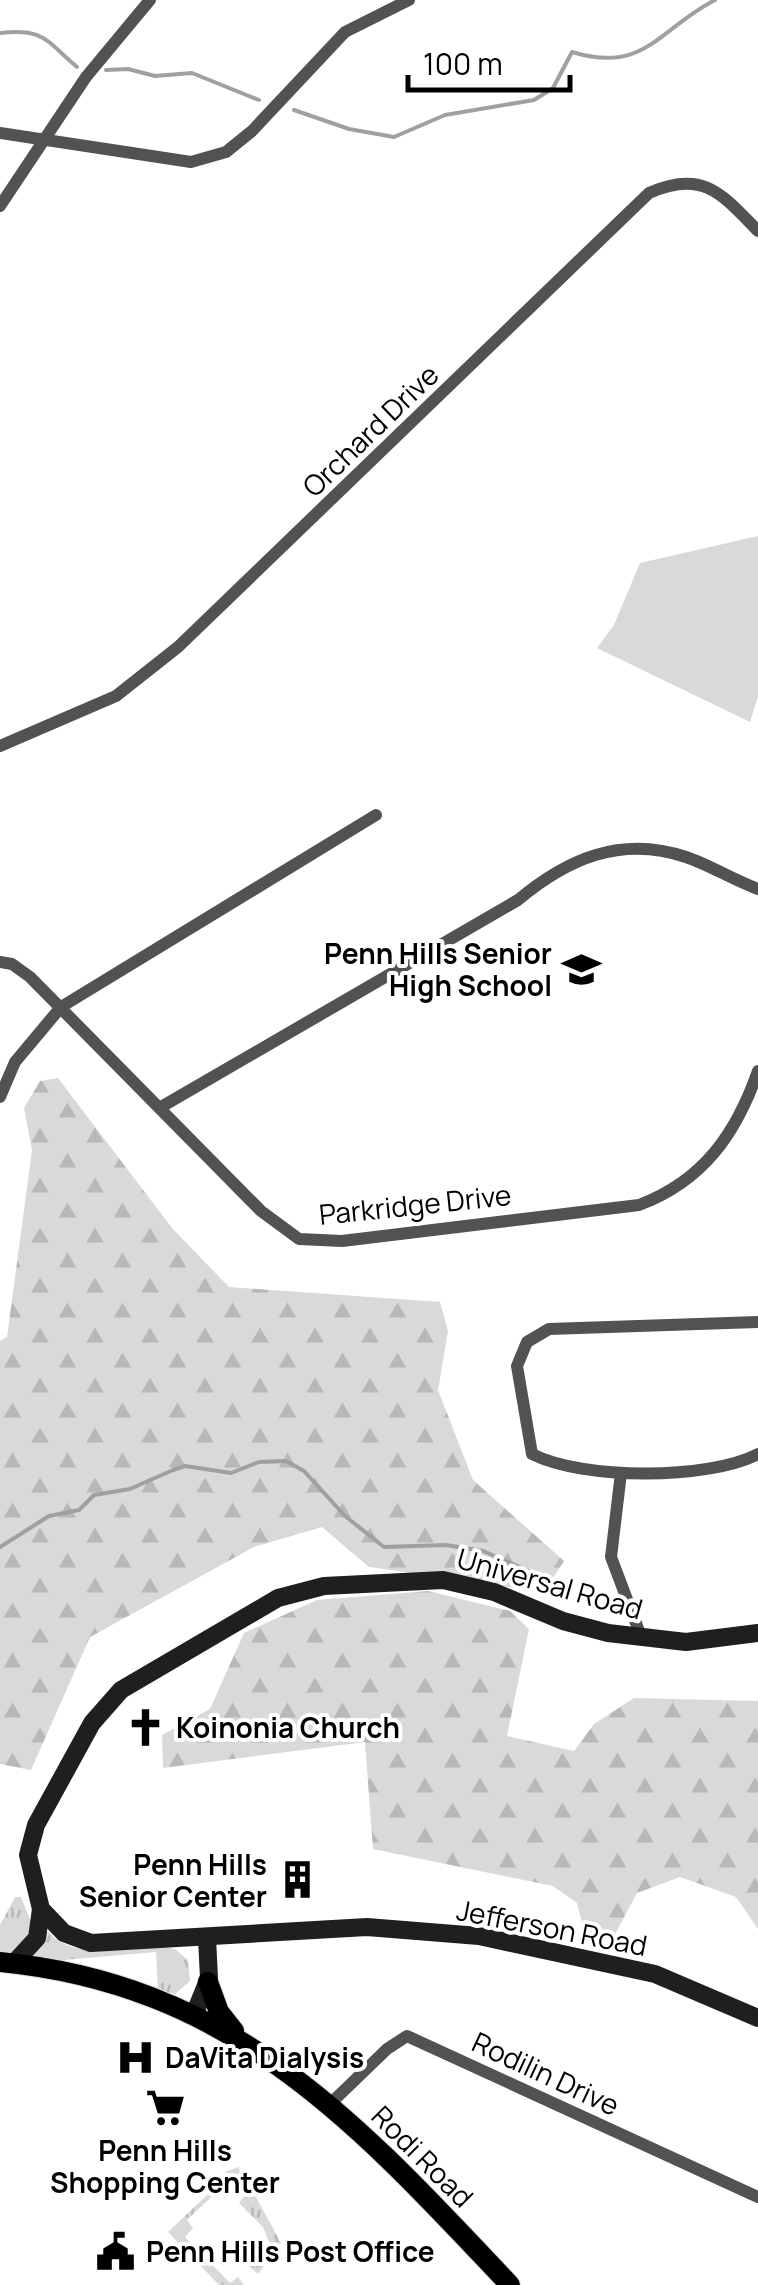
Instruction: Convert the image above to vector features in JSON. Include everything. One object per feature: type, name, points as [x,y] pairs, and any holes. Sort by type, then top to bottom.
[{"type":"main road","name":"Rodi Road","points":[[4,1966],[190,2013],[243,2040],[330,2104],[510,2285]]},
{"type":"main road","points":[[208,1982],[222,2018],[243,2040]]},
{"type":"street","points":[[0,206],[86,76],[150,0]]},
{"type":"street","points":[[0,133],[191,162],[226,152],[345,32],[409,0]]},
{"type":"street","name":"Orchard Drive","points":[[0,746],[116,696],[178,647],[649,192],[670,183],[712,187],[758,231]]},
{"type":"street","points":[[0,1097],[15,1062],[61,1007],[376,815]]},
{"type":"street","points":[[161,1107],[518,900],[553,870],[601,851],[650,850],[687,857],[758,889]]},
{"type":"street","name":"Parkridge Drive","points":[[0,962],[12,964],[61,1007],[261,1211],[299,1239],[342,1241],[638,1204],[669,1194],[728,1140],[758,1071]]},
{"type":"street","points":[[758,1322],[549,1329],[527,1342],[517,1366],[532,1454],[557,1467],[621,1473],[736,1466],[758,1454]]},
{"type":"street","points":[[621,1473],[611,1557],[642,1638]]},
{"type":"street","name":"Universal Road","points":[[41,1909],[28,1854],[36,1825],[99,1714],[142,1676],[278,1598],[324,1586],[443,1580],[494,1592],[563,1621],[642,1638],[686,1642],[758,1633]]},
{"type":"street","points":[[4,1966],[37,1938],[41,1909]]},
{"type":"street","name":"Jefferson Road","points":[[41,1909],[64,1933],[92,1942],[367,1927],[479,1936],[656,1974],[758,2018]]},
{"type":"street","points":[[190,2013],[208,1982],[202,1938]]},
{"type":"street","points":[[190,2013],[200,1970],[202,1938]]},
{"type":"street","name":"Rodilin Drive","points":[[330,2104],[388,2048],[407,2036],[758,2198]]},
{"type":"green space","points":[[758,536],[758,696],[750,722],[597,648],[614,625],[640,563]]},
{"type":"green space","points":[[58,1078],[172,1228],[229,1287],[440,1302],[448,1331],[438,1390],[473,1480],[564,1561],[544,1592],[369,1567],[322,1527],[254,1547],[90,1637],[31,1770],[0,1764],[0,1341],[7,1337],[32,1150],[24,1108],[40,1081]]},
{"type":"green space","points":[[428,1591],[510,1611],[529,1629],[507,1736],[574,1751],[594,1724],[634,1698],[758,1701],[758,1929],[736,1897],[680,1877],[637,1893],[614,1936],[587,1941],[577,1903],[553,1886],[373,1849],[365,1742],[163,1768],[162,1735],[210,1709],[244,1633],[317,1600]]},
{"type":"green space","points":[[15,1897],[21,1897],[31,1922],[29,1936],[13,1953],[0,1956],[0,1925]]},
{"type":"green space","points":[[45,1929],[75,1948],[175,1949],[188,1960],[190,1981],[175,1994],[158,1990],[156,1952],[64,1960],[63,1965],[32,1960]]},
{"type":"green space","points":[[239,2167],[241,2181],[234,2188],[226,2183],[187,2220],[193,2228],[185,2237],[230,2283],[238,2277],[244,2285],[219,2285],[168,2232],[225,2178],[225,2172]]},
{"type":"green space","points":[[247,2193],[256,2197],[281,2243],[258,2274],[250,2267],[269,2242],[263,2227],[239,2203]]},
{"type":"waterway","points":[[294,110],[349,129],[394,137],[445,115],[534,100],[553,88],[572,52],[597,57],[634,53],[715,0]]},
{"type":"waterway","points":[[0,33],[27,33],[44,38],[77,67]]},
{"type":"waterway","points":[[106,70],[128,69],[155,76],[192,73],[259,100]]},
{"type":"waterway","points":[[0,1547],[49,1516],[79,1510],[94,1495],[130,1489],[185,1466],[231,1473],[259,1462],[286,1461],[304,1471],[345,1516],[384,1547],[446,1545],[483,1551],[567,1588]]},
{"type":"place","name":"Penn Hills Senior High School","points":[[582,969]]},
{"type":"place","name":"Koinonia Church","points":[[146,1727]]},
{"type":"place","name":"Penn Hills Senior Center","points":[[297,1880]]},
{"type":"place","name":"DaVita Dialysis","points":[[135,2057]]},
{"type":"place","name":"Penn Hills Shopping Center","points":[[165,2107]]},
{"type":"place","name":"Penn Hills Post Office","points":[[116,2251]]}]
